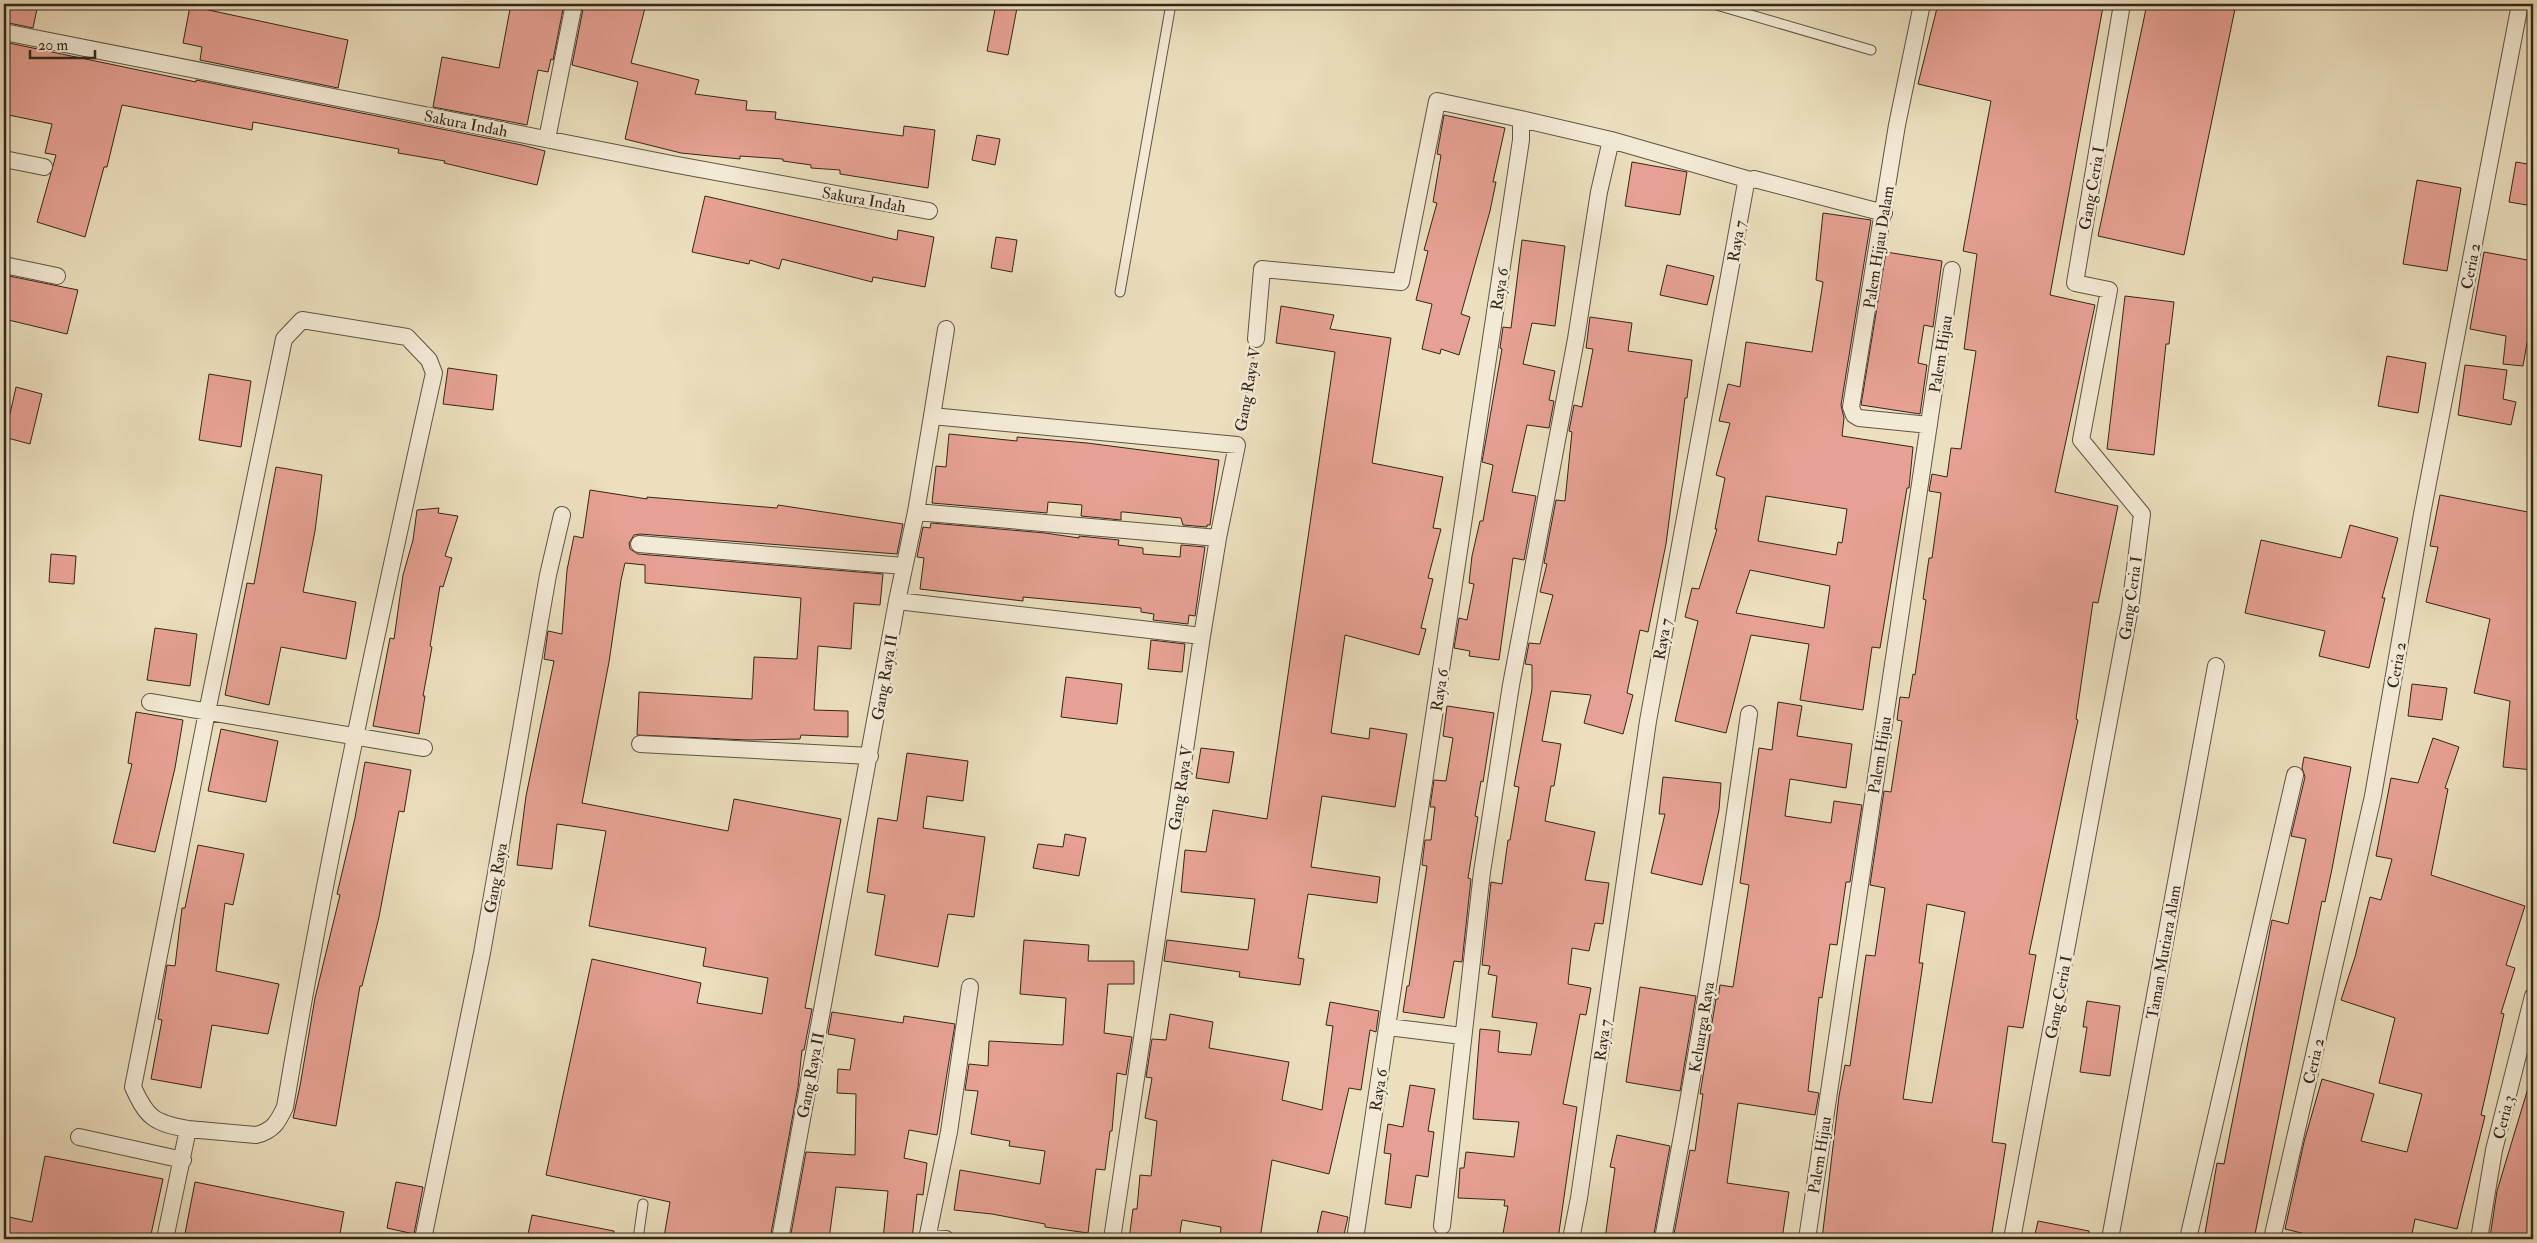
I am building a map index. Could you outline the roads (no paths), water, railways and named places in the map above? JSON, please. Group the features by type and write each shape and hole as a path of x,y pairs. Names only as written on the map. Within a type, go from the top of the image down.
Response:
{"street":[{"path":"547,139 574,4"},
{"name":"Palem Hijau Dalam","path":"1922,4 1898,125 1851,408 1854,415 1859,418 1929,426"},
{"name":"Gang Ceria I","path":"2012,1239 2130,608 2142,514 2081,440 2110,290 2075,283 2122,4"},
{"name":"Ceria 2","path":"2272,1239 2373,796 2422,514 2520,4"},
{"name":"Sakura Indah","path":"4,32 547,139 929,211"},
{"path":"1256,339 1262,269 1401,282 1437,101 1611,140 1750,180 1754,179 1884,213"},
{"name":"Raya 6","path":"1355,1239 1521,140 1521,119"},
{"path":"1442,1226 1482,872 1511,685 1576,339 1599,192 1611,140"},
{"path":"4,159 44,167"},
{"name":"Raya 7","path":"1571,1239 1581,1189 1648,721 1675,563 1746,183 1750,180"},
{"path":"4,265 57,276"},
{"name":"Palem Hijau","path":"1807,1239 1952,270"},
{"path":"302,320 407,337 429,360 434,373 354,735 306,979 284,1107 276,1124 266,1133 256,1135 165,1125 144,1111 133,1087 207,712 284,339 302,320"},
{"name":"Gang Raya II","path":"780,1239 897,601 916,512 946,329"},
{"name":"Gang Raya V","path":"932,416 1237,445 1218,538 1202,636 1112,1239"},
{"path":"916,512 1218,538"},
{"name":"Gang Raya","path":"423,1239 482,953 548,574 562,515"},
{"path":"639,544 904,566"},
{"path":"897,601 1202,636"},
{"name":"Taman Mutiara Alam","path":"2110,1239 2216,666"},
{"path":"150,702 424,748"},
{"name":"Keluarga Raya","path":"1663,1239 1683,1134 1735,814 1749,714"},
{"path":"640,744 870,756"},
{"path":"2188,1239 2294,775"},
{"path":"946,1239 927,1239 949,1132 970,987"},
{"name":"Ceria 3","path":"2479,1239 2494,1150 2533,996"},
{"path":"1388,1027 1462,1036"},
{"path":"166,1239 188,1128"},
{"path":"79,1138 183,1160"}],"lane":[{"path":"1120,292 1171,4"},
{"path":"1713,4 1871,50"},
{"path":"638,1239 643,1204"}]}
